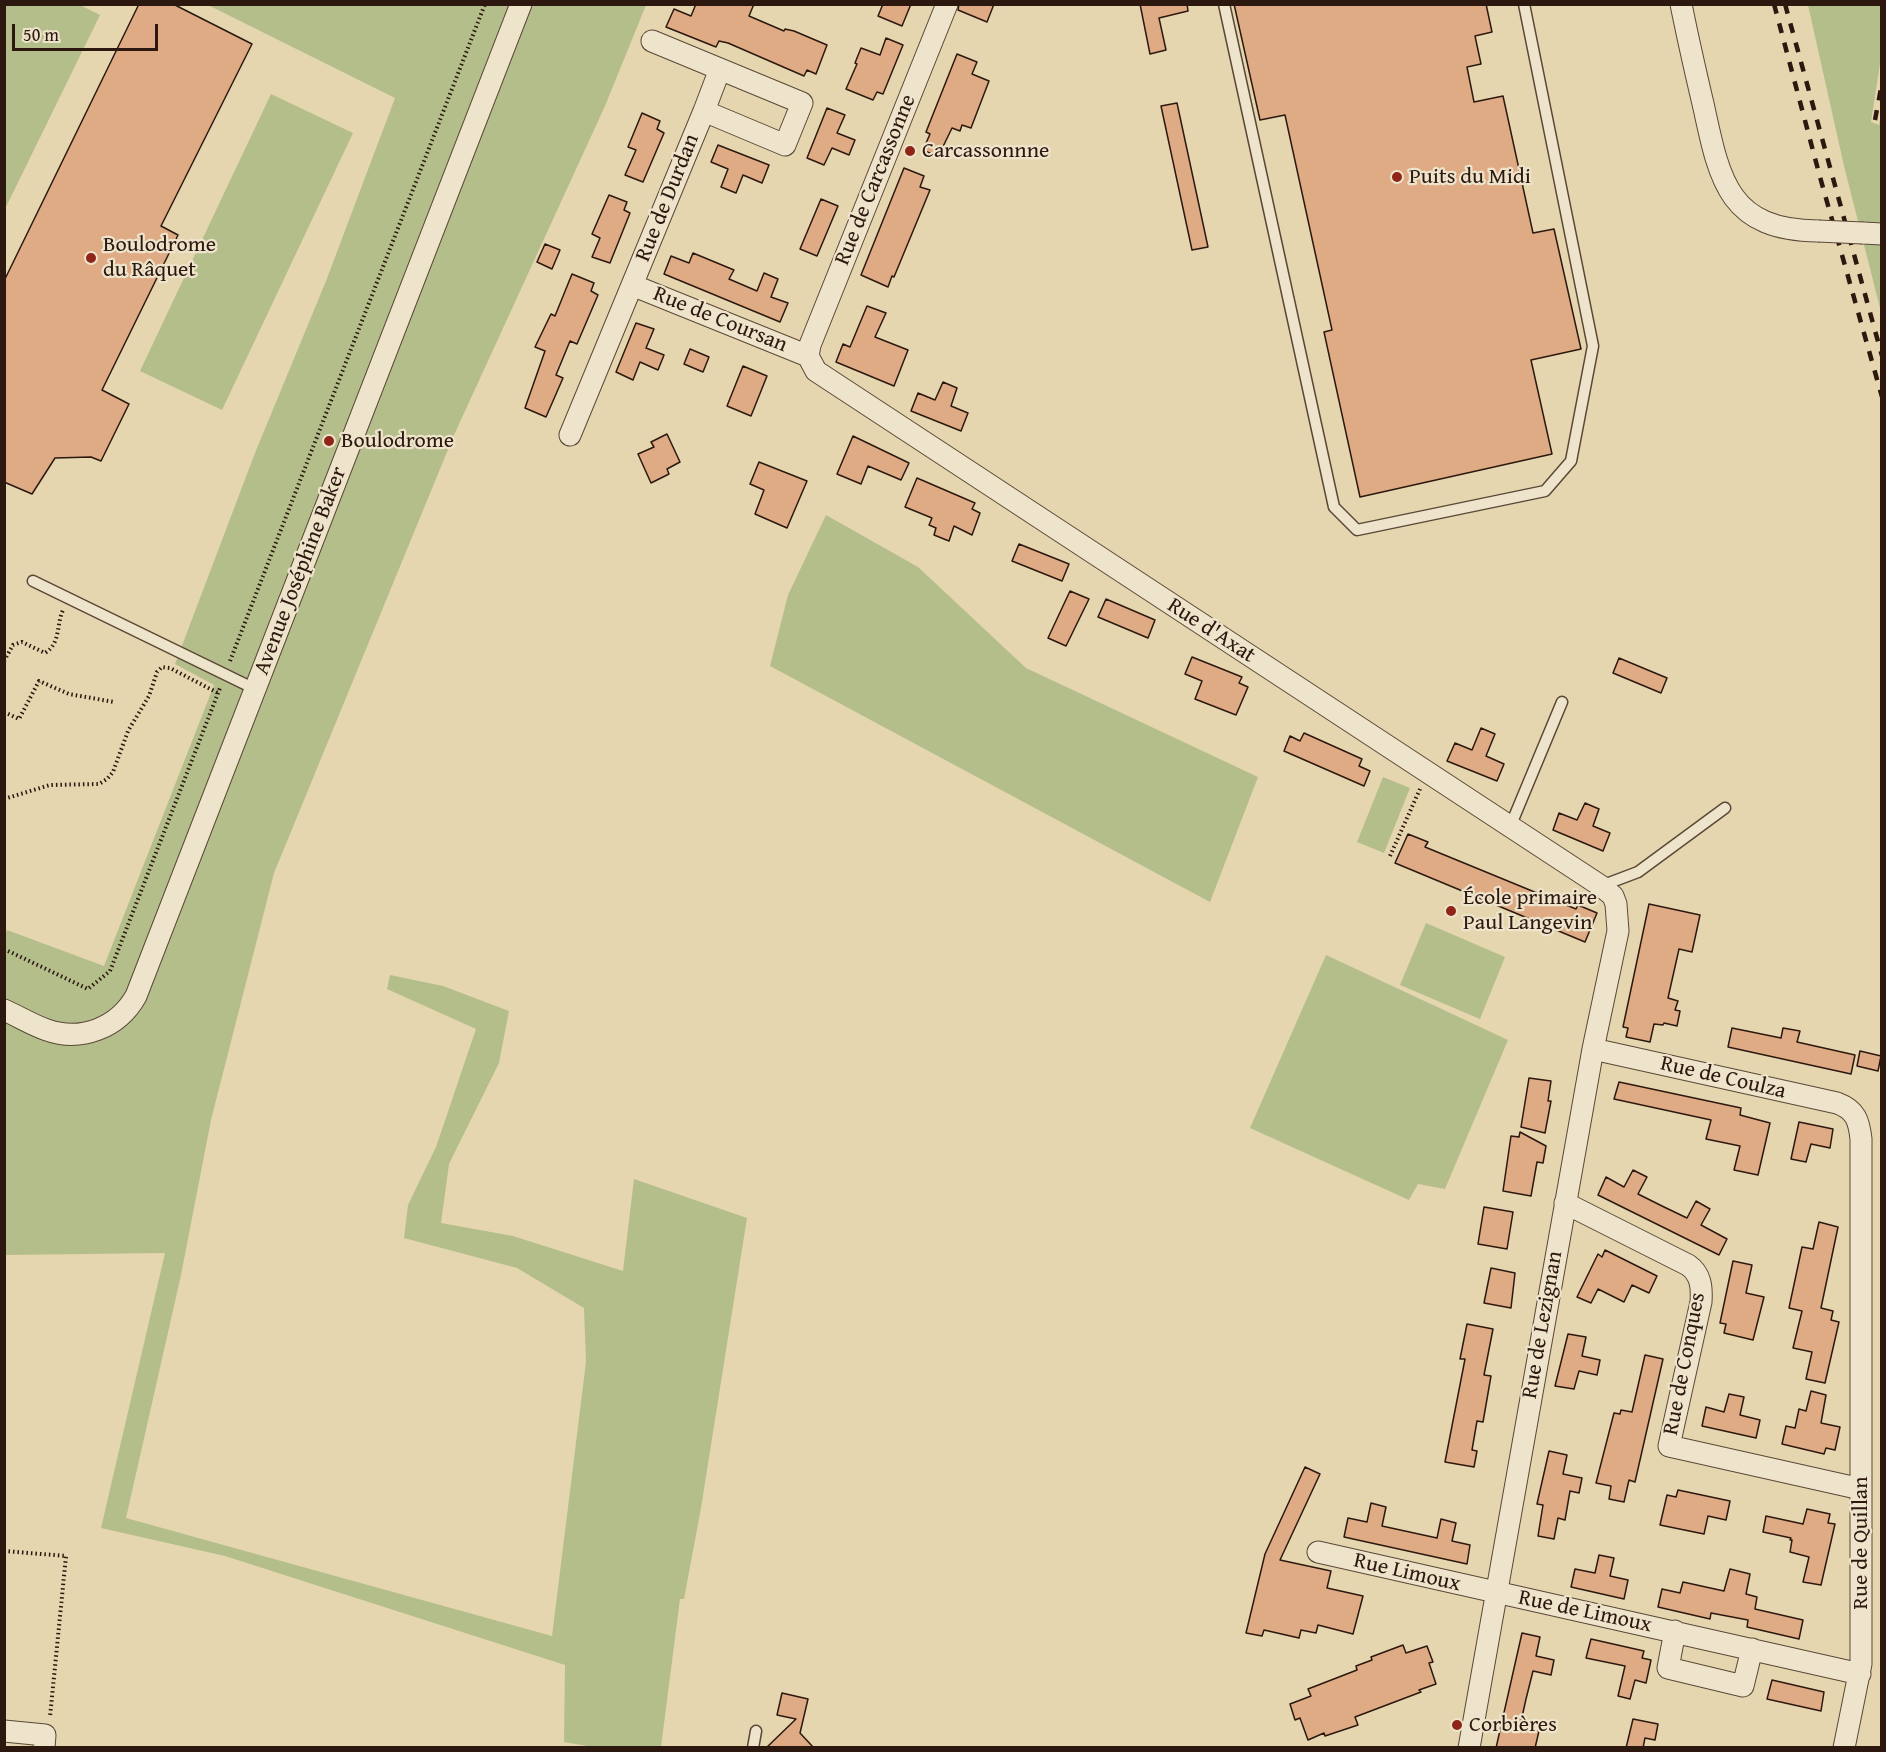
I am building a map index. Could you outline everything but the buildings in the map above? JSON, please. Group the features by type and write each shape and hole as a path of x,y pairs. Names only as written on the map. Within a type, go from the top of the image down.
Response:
{"street":[{"name":"Avenue Joséphine Baker","path":"4,1010 45,1029 73,1035 102,1028 126,1011 136,996 521,4"},
{"name":"Rue de Carcassonne","path":"808,356 813,335 947,4"},
{"path":"1681,4 1712,145 1725,185 1740,204 1768,224 1789,230 1872,234"},
{"name":"Rue de Durdan","path":"652,41 802,103 786,145 704,111"},
{"name":"Rue de Durdan","path":"570,435 720,69"},
{"name":"Rue de Coursan","path":"632,285 808,356"},
{"name":"Rue d'Axat","path":"808,356 816,372 822,377 1601,886 1613,896 1616,904"},
{"name":"Rue de Lezignan","path":"1469,1748 1565,1203 1617,931 1616,904"},
{"name":"Rue de Coulza","path":"1593,1049 1830,1102 1851,1110"},
{"name":"Rue de Quillan","path":"1844,1748 1860,1674 1861,1489 1871,1339 1861,1139 1859,1122 1851,1110"},
{"name":"Rue de Conques","path":"1565,1203 1688,1266 1698,1276 1701,1284 1701,1302 1669,1446 1861,1489"},
{"name":"Rue Limoux","path":"1318,1552 1495,1593"},
{"name":"Rue de Limoux","path":"1495,1593 1675,1631 1860,1674"},
{"name":"Rue de Limoux","path":"1675,1631 1668,1668 1743,1686 1752,1649"},
{"path":"4,1731 45,1741"}],"lane":[{"path":"1224,4 1334,507 1357,530 1545,492 1571,460 1593,346 1524,4"},
{"path":"33,581 255,689"},
{"path":"1510,827 1562,702"},
{"path":"1601,886 1638,872 1725,808"},
{"path":"753,1748 756,1731"}],"path":[{"path":"4,949 88,990 110,970 485,4"},
{"path":"4,661 13,645 22,642 45,653 49,650 56,640 60,628 60,617 68,598"},
{"path":"4,799 50,784 99,784 107,778 113,772 128,730 149,696 157,672 162,667 170,668 218,693"},
{"path":"4,712 18,719 39,681 69,694 114,702"},
{"path":"1390,856 1428,772"},
{"path":"4,1551 66,1556 50,1716 45,1741"}],"green space":[{"path":"4,5 80,5 100,15 5,209"},
{"path":"208,5 646,5 605,106 454,435 274,873 211,1120 181,1275 126,1518 552,1636 586,1362 584,1308 517,1268 404,1238 408,1205 436,1147 476,1029 387,989 390,975 443,986 509,1011 499,1063 449,1164 441,1223 513,1236 623,1271 634,1179 747,1218 701,1508 684,1599 680,1599 661,1747 593,1747 564,1742 565,1665 225,1556 101,1528 165,1253 5,1255 4,936 7,930 104,966 214,685 175,664 255,453 326,281 395,98"},
{"path":"1808,5 1881,5 1881,57 1871,122 1879,125 1881,113 1881,312 1844,166"},
{"path":"271,94 353,133 222,410 140,371"},
{"path":"826,515 918,567 1026,668 1258,777 1210,902 770,666 788,595"},
{"path":"1383,777 1410,788 1384,853 1357,842"},
{"path":"1426,923 1505,957 1480,1019 1400,985"},
{"path":"1326,955 1508,1040 1445,1189 1418,1184 1409,1200 1250,1128"}],"railway":[{"path":"1774,4 1882,397"},
{"path":"1785,4 1882,356"},
{"path":"1875,120 1882,83"}],"place":[{"name":"Carcassonnne","path":"910,151"},
{"name":"Puits du Midi","path":"1397,177"},
{"name":"Boulodrome du Râquet","path":"91,258"},
{"name":"Boulodrome","path":"329,441"},
{"name":"École primaire Paul Langevin","path":"1451,911"},
{"name":"Corbières","path":"1457,1725"}]}
